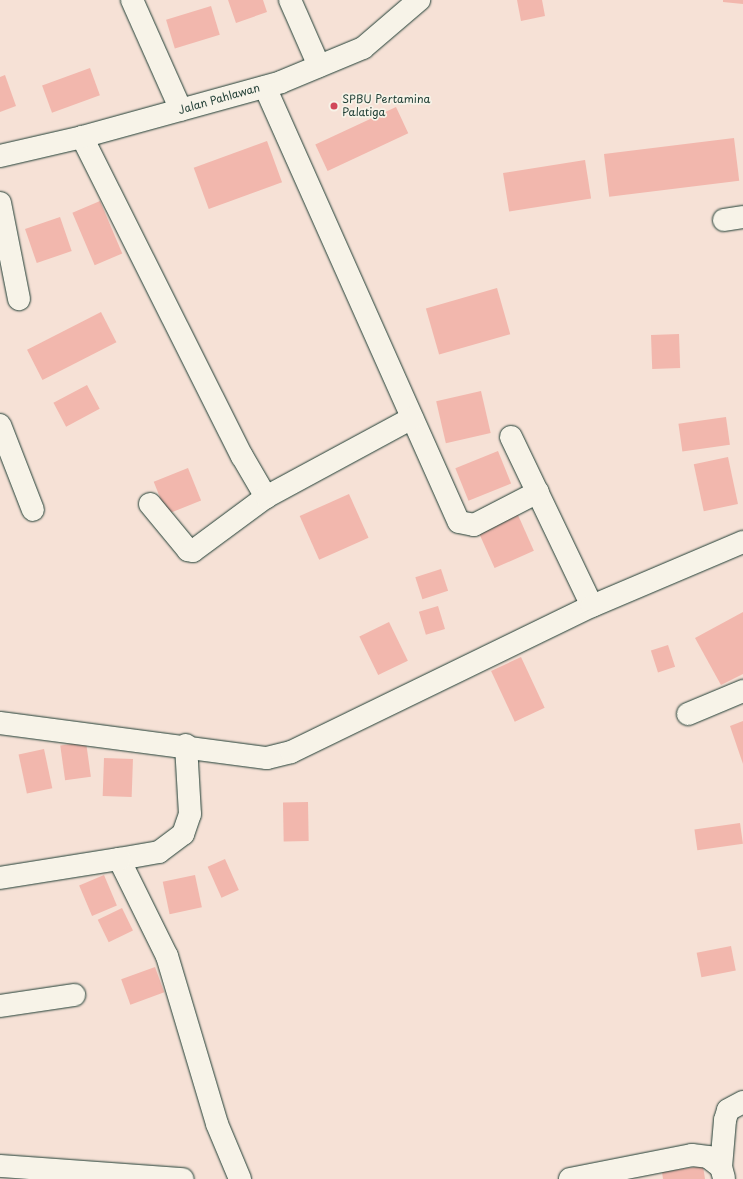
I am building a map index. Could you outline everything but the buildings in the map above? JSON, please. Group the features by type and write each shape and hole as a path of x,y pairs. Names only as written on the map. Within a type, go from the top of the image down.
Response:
{"main road":[{"path":"132,0 181,110"},
{"path":"290,0 319,66"},
{"name":"Jalan Pahlawan","path":"0,156 82,138 265,86 319,66 363,48 419,0"},
{"path":"265,86 412,418 463,525 474,525 538,492"},
{"path":"82,138 242,456 266,496"},
{"path":"0,203 19,299"},
{"path":"150,504 190,551 266,496 412,418"},
{"path":"0,425 33,510"},
{"path":"511,437 592,606"},
{"path":"0,722 186,745 267,758 291,752 592,606 743,542"},
{"path":"688,714 743,690"},
{"path":"0,878 158,852 184,834 190,814 186,745"},
{"path":"119,858 167,956 218,1124 240,1179"},
{"path":"0,1006 74,995"},
{"path":"722,1173 725,1120 728,1110 743,1102"},
{"path":"570,1179 692,1155 708,1157 722,1173"},
{"path":"0,1166 183,1179"}],"place":[{"name":"SPBU Pertamina Palatiga","path":"334,106"}]}
